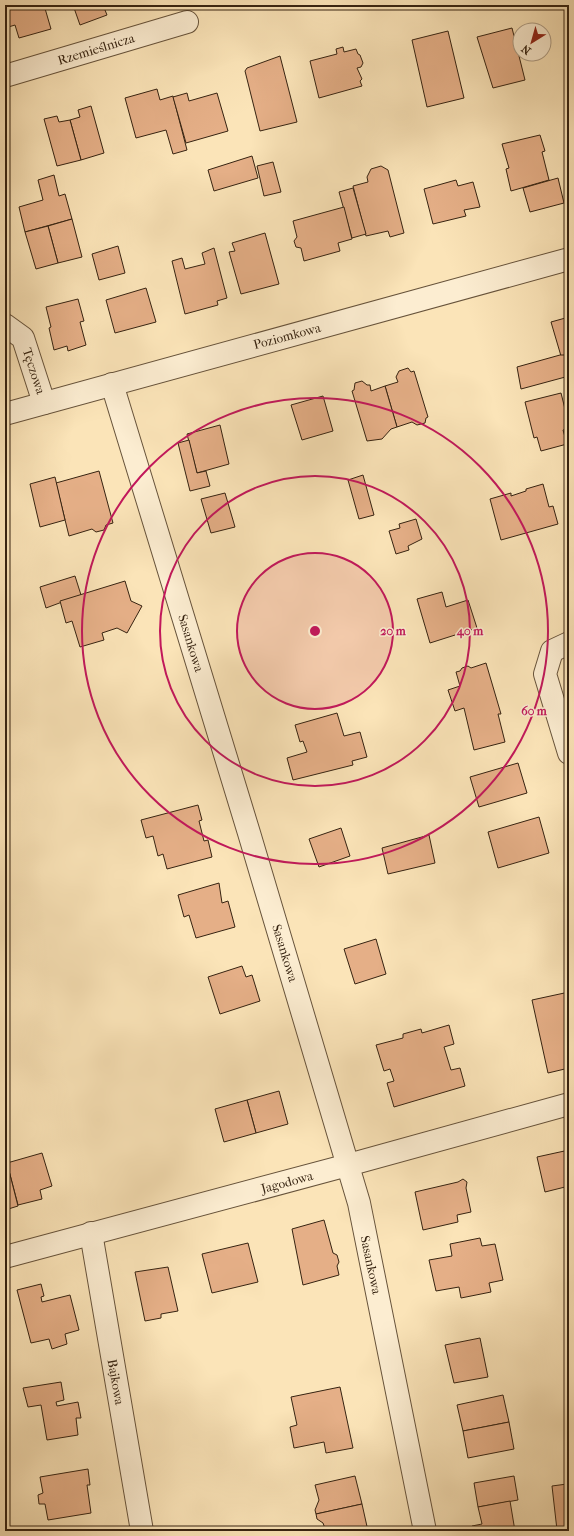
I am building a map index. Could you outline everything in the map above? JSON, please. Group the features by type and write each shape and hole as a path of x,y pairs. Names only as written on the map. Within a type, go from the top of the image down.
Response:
{"street":[{"name":"Rzemieślnicza","path":"5,76 187,22"},
{"name":"Poziomkowa","path":"5,414 569,259"},
{"name":"Tęczowa","path":"5,325 23,338 44,403"},
{"name":"Sasankowa","path":"112,384 359,1203 425,1531"},
{"path":"569,643 552,652 545,674 569,753"},
{"name":"Jagodowa","path":"5,1257 348,1166 569,1104"},
{"name":"Bajkowa","path":"91,1233 142,1531"}],"building":[{"path":"5,5 44,5 51,29 19,38 15,25 5,28"},
{"path":"73,5 103,5 107,15 80,25"},
{"path":"512,28 512,62 520,62 525,80 493,88 477,37"},
{"path":"448,31 464,98 427,107 412,40"},
{"path":"343,47 344,52 356,49 360,55 363,63 361,67 357,68 362,79 360,81 362,86 319,98 310,61 337,54 336,49"},
{"path":"280,56 297,122 260,131 245,71 247,68"},
{"path":"157,89 160,100 173,96 187,150 173,154 166,130 136,138 125,98"},
{"path":"187,93 189,101 217,93 228,131 186,143 173,97"},
{"path":"91,106 104,153 81,160 70,120 80,117 78,110"},
{"path":"57,116 59,122 70,120 81,160 57,166 44,119"},
{"path":"540,135 545,151 542,152 549,180 511,191 506,169 509,168 502,144"},
{"path":"252,156 258,178 214,191 208,170"},
{"path":"273,162 281,192 264,196 257,166"},
{"path":"381,166 388,170 404,233 390,237 388,231 366,236 353,186 368,182 367,177 371,169"},
{"path":"54,175 59,196 65,194 72,219 25,232 19,207 43,200 38,180"},
{"path":"558,178 564,203 530,212 523,188"},
{"path":"456,180 458,186 473,182 480,207 464,210 466,216 433,224 424,189"},
{"path":"353,188 366,234 352,238 339,192"},
{"path":"344,207 352,239 338,243 340,251 304,261 301,248 296,247 294,241 297,237 293,221"},
{"path":"72,219 82,257 58,263 48,226"},
{"path":"48,226 58,263 36,269 25,232"},
{"path":"265,233 279,284 241,294 229,252 235,251 232,243"},
{"path":"118,246 125,273 99,280 92,254"},
{"path":"214,248 227,298 217,301 218,305 185,314 172,261 182,258 185,269 205,264 202,253"},
{"path":"146,288 156,322 115,333 106,300"},
{"path":"78,299 84,321 80,322 86,345 68,351 67,346 54,350 49,328 51,327 46,307"},
{"path":"569,317 569,354 561,356 551,322"},
{"path":"560,355 565,355 569,376 521,389 517,367"},
{"path":"408,368 411,372 414,371 428,417 426,418 425,423 417,425 412,422 397,427 385,386 398,382 396,377 399,371"},
{"path":"362,381 367,385 370,385 371,391 385,386 397,427 391,429 382,439 367,441 352,391 354,390 355,383"},
{"path":"561,393 569,425 569,428 563,430 567,444 541,451 537,437 534,438 525,402"},
{"path":"323,396 333,431 302,440 291,405"},
{"path":"220,425 229,464 197,473 187,434"},
{"path":"189,440 197,473 206,471 210,486 190,491 178,443"},
{"path":"99,471 113,523 106,525 104,530 96,532 92,529 69,536 56,483"},
{"path":"363,475 374,515 359,519 348,480"},
{"path":"55,477 65,520 40,527 30,484"},
{"path":"543,484 549,507 553,506 558,524 501,540 490,499 511,493 511,496 526,491 526,489"},
{"path":"225,493 235,527 211,533 201,499"},
{"path":"416,519 422,539 408,546 409,550 396,554 389,531 400,528 399,524"},
{"path":"75,576 81,595 46,608 40,587"},
{"path":"125,581 131,601 142,606 127,633 117,628 102,633 104,640 80,647 72,621 66,623 60,601"},
{"path":"442,592 446,607 468,600 477,628 430,643 417,599"},
{"path":"486,663 501,714 498,714 505,742 474,750 464,708 455,711 448,690 460,686 456,672 468,666 471,668"},
{"path":"337,713 344,736 360,732 367,757 352,761 353,765 293,780 287,758 307,752 303,741 300,742 295,725"},
{"path":"518,763 527,793 479,807 470,777"},
{"path":"198,805 202,820 199,821 204,841 208,840 212,857 167,869 163,854 158,856 153,836 146,838 141,820"},
{"path":"539,817 549,853 498,868 488,832"},
{"path":"341,828 350,856 319,867 309,839"},
{"path":"429,835 435,863 388,874 382,848"},
{"path":"219,883 222,903 228,901 235,927 196,938 189,915 184,917 178,895"},
{"path":"376,939 386,974 355,984 344,949"},
{"path":"242,966 246,977 252,975 260,1001 220,1014 208,977"},
{"path":"569,992 569,1068 548,1073 532,1000"},
{"path":"449,1025 454,1044 444,1047 451,1070 460,1068 465,1086 394,1107 387,1083 394,1081 390,1069 384,1071 376,1045 403,1038 403,1034 421,1029 422,1033"},
{"path":"279,1091 288,1124 256,1133 247,1100"},
{"path":"247,1100 256,1133 224,1142 215,1109"},
{"path":"569,1150 569,1186 545,1192 537,1157"},
{"path":"42,1153 52,1186 40,1190 42,1199 18,1205 7,1163"},
{"path":"5,1163 7,1163 18,1206 5,1210"},
{"path":"463,1179 467,1182 466,1188 471,1212 457,1215 458,1222 423,1230 415,1192 458,1182"},
{"path":"324,1220 333,1253 337,1255 339,1262 337,1266 339,1275 303,1285 292,1229"},
{"path":"480,1238 482,1246 495,1244 503,1280 489,1283 491,1292 461,1298 459,1287 436,1291 429,1260 452,1256 450,1244"},
{"path":"248,1243 258,1282 212,1293 202,1254"},
{"path":"168,1267 178,1311 161,1314 161,1318 145,1321 135,1272"},
{"path":"41,1284 44,1296 41,1297 42,1302 70,1295 79,1330 65,1334 67,1344 52,1349 49,1339 31,1343 17,1290"},
{"path":"480,1338 488,1377 454,1383 445,1345"},
{"path":"61,1382 64,1400 56,1402 57,1406 78,1402 81,1418 76,1418 78,1435 47,1440 41,1405 28,1407 23,1388"},
{"path":"340,1387 353,1448 326,1453 324,1442 294,1448 290,1427 297,1425 291,1397"},
{"path":"503,1395 509,1422 463,1431 457,1405"},
{"path":"509,1422 514,1449 468,1458 463,1431"},
{"path":"88,1469 90,1485 87,1485 91,1513 48,1520 45,1504 39,1504 38,1495 43,1493 40,1477"},
{"path":"355,1476 362,1504 316,1514 315,1510 319,1500 315,1485"},
{"path":"514,1476 518,1500 478,1507 474,1483"},
{"path":"567,1484 569,1528 557,1530 552,1486"},
{"path":"510,1501 515,1531 473,1531 472,1526 482,1524 478,1507"},
{"path":"362,1504 368,1531 326,1531 323,1523 317,1519 316,1514"}]}
